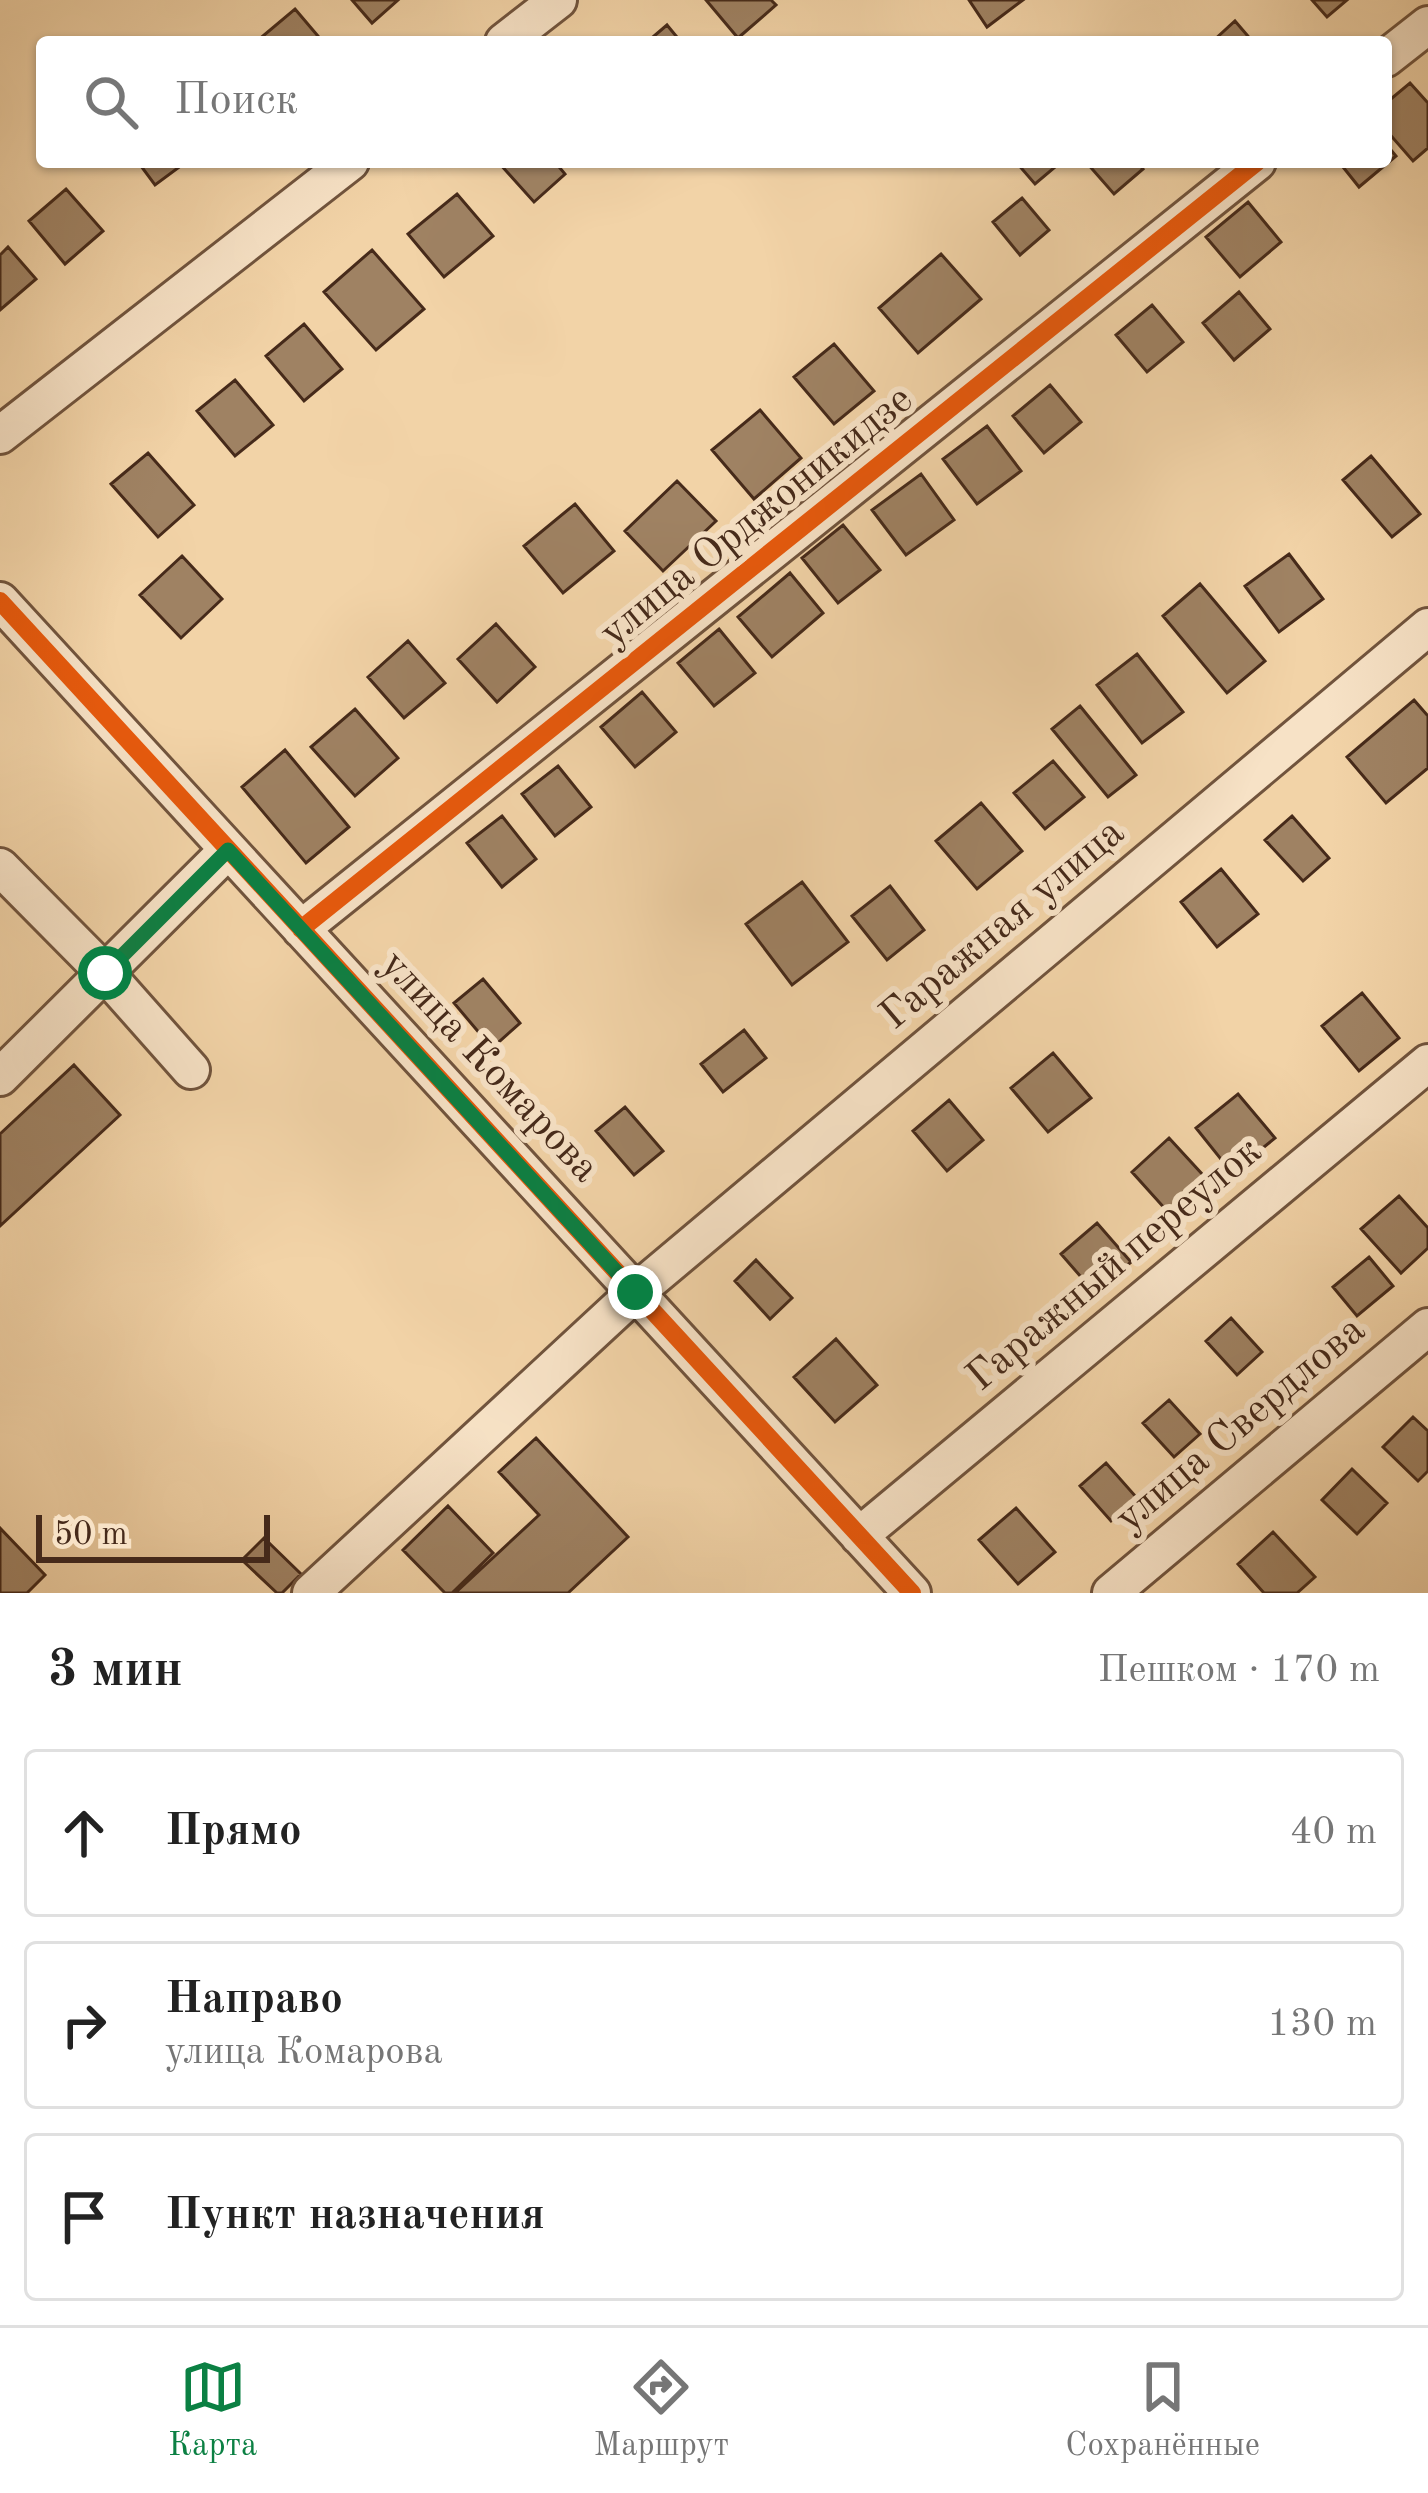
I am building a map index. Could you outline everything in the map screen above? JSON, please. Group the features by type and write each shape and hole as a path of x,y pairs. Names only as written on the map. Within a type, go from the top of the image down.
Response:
{"street":[{"path":"512,36 558,0"},
{"path":"1392,53 1428,25"},
{"path":"0,435 342,168"},
{"name":"улица Орджоникидзе","path":"302,929 1250,168"},
{"name":"улица Комарова","path":"0,601 912,1593"},
{"name":"Гаражная улица","path":"311,1593 635,1292 1428,627"},
{"path":"0,1077 228,850"},
{"path":"0,867 105,973 191,1070"},
{"name":"Гаражный переулок","path":"860,1536 1428,1063"},
{"name":"улица Свердлова","path":"1112,1593 1428,1327"}],"building":[{"path":"352,0 398,0 372,23"},
{"path":"706,0 771,0 776,5 740,36"},
{"path":"969,0 1023,0 987,27"},
{"path":"1312,0 1347,0 1327,17"},
{"path":"295,9 318,36 263,36"},
{"path":"1235,21 1248,36 1219,36"},
{"path":"667,25 676,36 654,36"},
{"path":"1410,83 1428,103 1428,148 1413,161 1392,137 1392,98"},
{"path":"142,168 178,168 155,185"},
{"path":"503,168 560,168 565,174 534,202"},
{"path":"1021,168 1054,168 1035,184"},
{"path":"1091,168 1142,168 1143,169 1114,194"},
{"path":"1344,168 1382,168 1359,187"},
{"path":"66,189 103,231 65,264 29,221"},
{"path":"457,194 493,236 444,277 408,234"},
{"path":"1022,198 1049,230 1020,255 993,222"},
{"path":"1248,202 1281,242 1240,277 1206,237"},
{"path":"8,247 36,279 0,310 0,255"},
{"path":"372,250 424,309 376,350 324,292"},
{"path":"941,254 981,299 918,353 879,308"},
{"path":"1239,292 1270,329 1234,360 1203,323"},
{"path":"1152,305 1183,342 1147,372 1116,335"},
{"path":"304,324 342,369 304,401 266,356"},
{"path":"834,344 874,391 834,424 794,377"},
{"path":"235,380 273,425 235,456 197,411"},
{"path":"1050,385 1081,422 1044,453 1013,416"},
{"path":"760,410 801,458 754,499 712,450"},
{"path":"987,426 1021,471 977,504 943,459"},
{"path":"148,453 194,505 158,537 111,484"},
{"path":"1371,456 1420,514 1392,537 1343,480"},
{"path":"921,474 954,520 906,555 872,510"},
{"path":"677,481 716,521 663,571 625,531"},
{"path":"575,504 614,551 563,593 524,546"},
{"path":"843,525 880,570 838,603 802,558"},
{"path":"1289,554 1323,599 1279,632 1245,586"},
{"path":"182,556 222,599 181,638 140,595"},
{"path":"790,573 823,613 772,657 738,617"},
{"path":"1200,584 1265,661 1227,693 1163,616"},
{"path":"496,624 535,667 497,702 458,659"},
{"path":"719,629 755,673 714,706 678,663"},
{"path":"408,641 445,683 404,718 368,677"},
{"path":"1137,654 1183,712 1142,743 1097,685"},
{"path":"642,692 676,732 635,767 601,727"},
{"path":"1414,700 1428,716 1428,768 1386,803 1347,757"},
{"path":"1080,706 1136,775 1108,797 1052,729"},
{"path":"355,709 398,758 355,796 311,747"},
{"path":"285,750 349,827 306,863 242,787"},
{"path":"1053,761 1084,797 1045,829 1014,793"},
{"path":"558,766 591,807 555,836 522,794"},
{"path":"981,803 1022,851 977,889 936,841"},
{"path":"502,816 536,859 502,887 467,843"},
{"path":"1292,816 1329,858 1303,881 1265,840"},
{"path":"1221,869 1258,914 1217,947 1181,902"},
{"path":"802,882 848,942 792,985 746,924"},
{"path":"890,886 924,930 887,960 852,916"},
{"path":"483,979 520,1023 492,1048 454,1003"},
{"path":"1362,993 1399,1038 1359,1071 1322,1026"},
{"path":"744,1030 766,1058 723,1092 701,1064"},
{"path":"1053,1053 1091,1098 1048,1132 1011,1088"},
{"path":"74,1065 120,1115 0,1226 0,1134"},
{"path":"1238,1094 1275,1138 1232,1173 1196,1128"},
{"path":"949,1100 983,1140 947,1171 913,1131"},
{"path":"625,1107 663,1151 634,1175 596,1131"},
{"path":"1169,1138 1214,1187 1176,1221 1132,1172"},
{"path":"1399,1196 1428,1228 1428,1248 1401,1273 1361,1229"},
{"path":"1097,1223 1131,1262 1095,1293 1061,1254"},
{"path":"1369,1257 1393,1286 1357,1316 1333,1287"},
{"path":"756,1260 792,1298 770,1319 735,1281"},
{"path":"1231,1318 1262,1352 1237,1375 1206,1341"},
{"path":"836,1339 877,1385 835,1422 794,1377"},
{"path":"1169,1400 1200,1434 1174,1457 1143,1423"},
{"path":"1413,1417 1428,1431 1428,1471 1418,1481 1383,1447"},
{"path":"536,1438 628,1537 568,1593 455,1593 539,1515 499,1472"},
{"path":"1106,1463 1137,1498 1111,1521 1080,1486"},
{"path":"1352,1469 1387,1503 1357,1534 1322,1500"},
{"path":"448,1506 493,1553 452,1593 445,1593 403,1550"},
{"path":"1016,1508 1055,1552 1018,1584 979,1540"},
{"path":"0,1528 45,1575 27,1593 0,1593"},
{"path":"1273,1532 1315,1577 1297,1593 1264,1593 1238,1564"},
{"path":"264,1538 301,1574 282,1593 242,1560"}],"cycle path":[{"path":"301,929 1250,168"},
{"path":"0,601 912,1593"}],"route":[{"path":"105,973 228,850 635,1292"}]}
